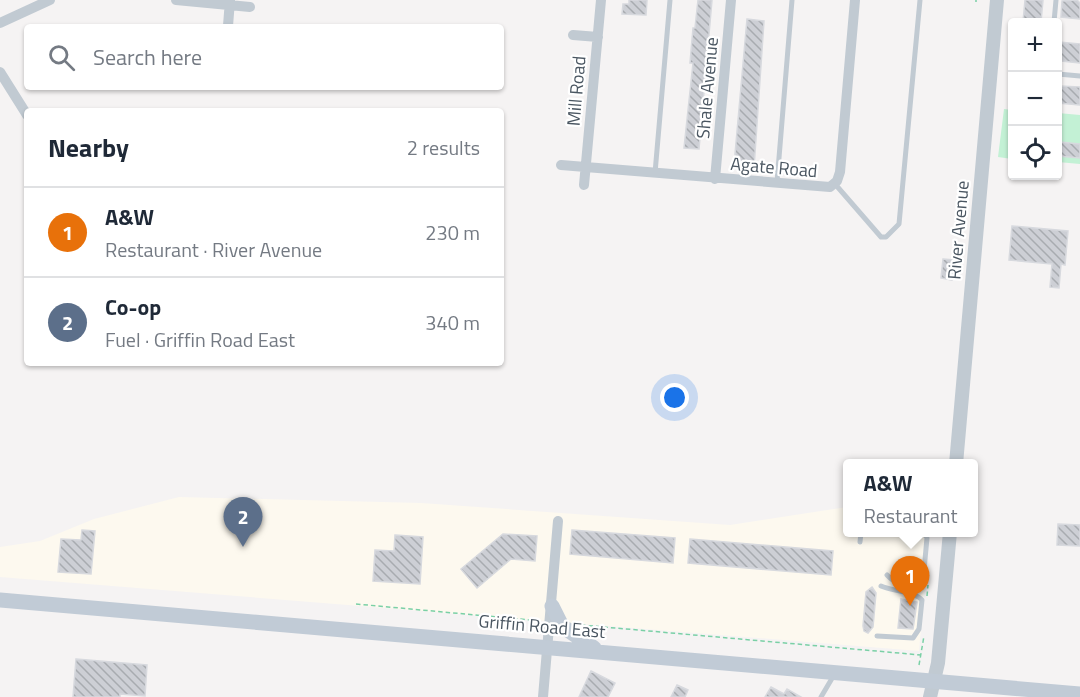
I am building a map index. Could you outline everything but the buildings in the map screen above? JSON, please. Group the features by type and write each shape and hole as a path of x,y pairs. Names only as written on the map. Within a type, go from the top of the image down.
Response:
{"main road":[{"name":"Griffin Road East","path":"0,600 1080,694"},
{"path":"552,606 556,616 569,632 600,651"}],"street":[{"path":"0,23 50,0"},
{"path":"176,0 230,2 250,7"},
{"name":"Mill Road","path":"584,185 601,0"},
{"name":"Shale Avenue","path":"715,178 731,0"},
{"name":"Agate Road","path":"561,165 819,187 835,184 840,172 855,0"},
{"name":"River Avenue","path":"956,459 997,0"},
{"path":"228,24 230,2"},
{"path":"573,35 598,37"},
{"path":"0,72 24,109"},
{"path":"543,697 558,521"},
{"path":"930,697 935,680 949,537"}],"lane":[{"path":"655,173 670,0"},
{"path":"777,184 792,0"},
{"path":"835,184 881,237 886,237 899,224 920,0"},
{"path":"1054,18 1056,0"},
{"path":"1062,74 1080,76"},
{"path":"860,537 860,542"},
{"path":"887,575 902,585 916,586 923,581 926,537"},
{"path":"877,636 913,638 919,629 922,600 920,596 895,592 881,586"},
{"path":"821,697 836,671"}],"path":[{"path":"356,604 542,621"},
{"path":"582,625 921,655"}],"shaded area":[{"path":"179,497 421,503 730,525 843,508 843,537 929,537 919,651 0,577 0,547 40,541 94,519"}],"green space":[{"path":"1004,109 1008,110 1008,158 998,157"},
{"path":"1062,113 1080,115 1080,164 1062,162"}],"place":[{"name":"Co-op","path":"243,547"},
{"name":"A&W","path":"910,606"}]}
